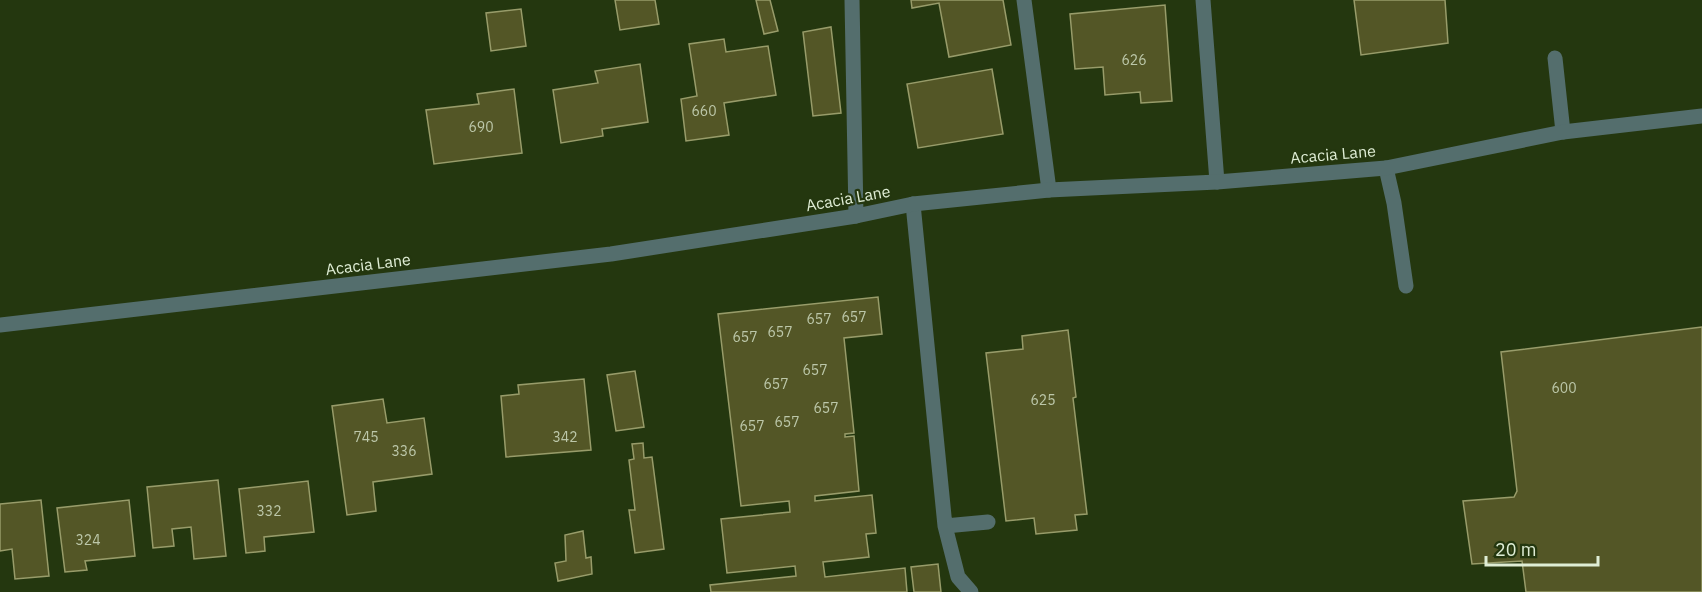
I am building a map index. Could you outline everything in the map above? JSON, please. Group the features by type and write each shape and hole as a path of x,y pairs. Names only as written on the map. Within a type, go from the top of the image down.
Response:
{"street":[{"path":"852,0 856,216"},
{"path":"1024,0 1049,190"},
{"path":"1203,0 1217,182"},
{"path":"1555,58 1563,132"},
{"name":"Acacia Lane","path":"0,325 611,254 856,216 913,204 1049,190 1217,182 1386,168 1563,132 1702,116"},
{"path":"1386,168 1394,203 1406,286"},
{"path":"913,204 945,526 958,577 971,592"},
{"path":"945,526 988,522"}],"building":[{"path":"615,0 655,0 659,24 620,30"},
{"path":"756,0 770,0 778,31 764,34"},
{"path":"911,0 1003,0 1011,45 949,57 939,3 912,8"},
{"path":"1354,0 1445,0 1448,43 1361,55"},
{"path":"1165,5 1172,101 1141,103 1140,92 1105,95 1103,67 1075,69 1070,14"},
{"path":"521,9 526,46 491,51 486,13"},
{"path":"831,27 841,113 813,116 803,32"},
{"path":"724,39 726,52 768,46 776,95 724,103 729,135 686,141 681,99 697,96 689,44"},
{"path":"640,64 648,122 602,129 603,136 561,143 553,90 598,83 595,71"},
{"path":"992,69 1003,134 918,148 907,84"},
{"path":"514,89 522,153 434,164 426,110 479,104 477,94"},
{"path":"878,297 882,334 844,338 854,433 845,434 845,437 854,436 859,491 815,496 815,501 872,495 876,533 866,534 869,557 823,562 825,577 905,568 907,592 711,592 710,585 796,576 795,566 727,573 721,519 790,512 789,501 741,506 718,314"},
{"path":"1702,327 1702,592 1526,592 1522,561 1472,564 1463,501 1514,497 1517,491 1501,352"},
{"path":"1068,330 1076,397 1073,398 1087,514 1075,515 1077,530 1036,534 1034,518 1006,521 986,353 1023,349 1022,336"},
{"path":"635,371 644,427 616,431 607,375"},
{"path":"584,379 591,450 506,457 501,396 519,394 518,385"},
{"path":"383,399 387,423 424,418 432,474 373,482 376,511 347,515 332,406"},
{"path":"643,443 644,458 652,457 664,549 635,553 629,510 635,510 629,460 634,459 632,444"},
{"path":"218,480 226,556 194,559 191,527 172,529 174,546 153,548 147,487"},
{"path":"308,481 314,532 264,537 265,551 246,553 239,489"},
{"path":"41,500 49,576 15,579 12,549 0,551 0,504"},
{"path":"129,500 135,556 85,561 87,570 65,572 57,508"},
{"path":"583,531 586,558 591,557 592,574 558,581 555,563 566,561 565,535"},
{"path":"938,564 941,592 914,592 911,567"}]}
